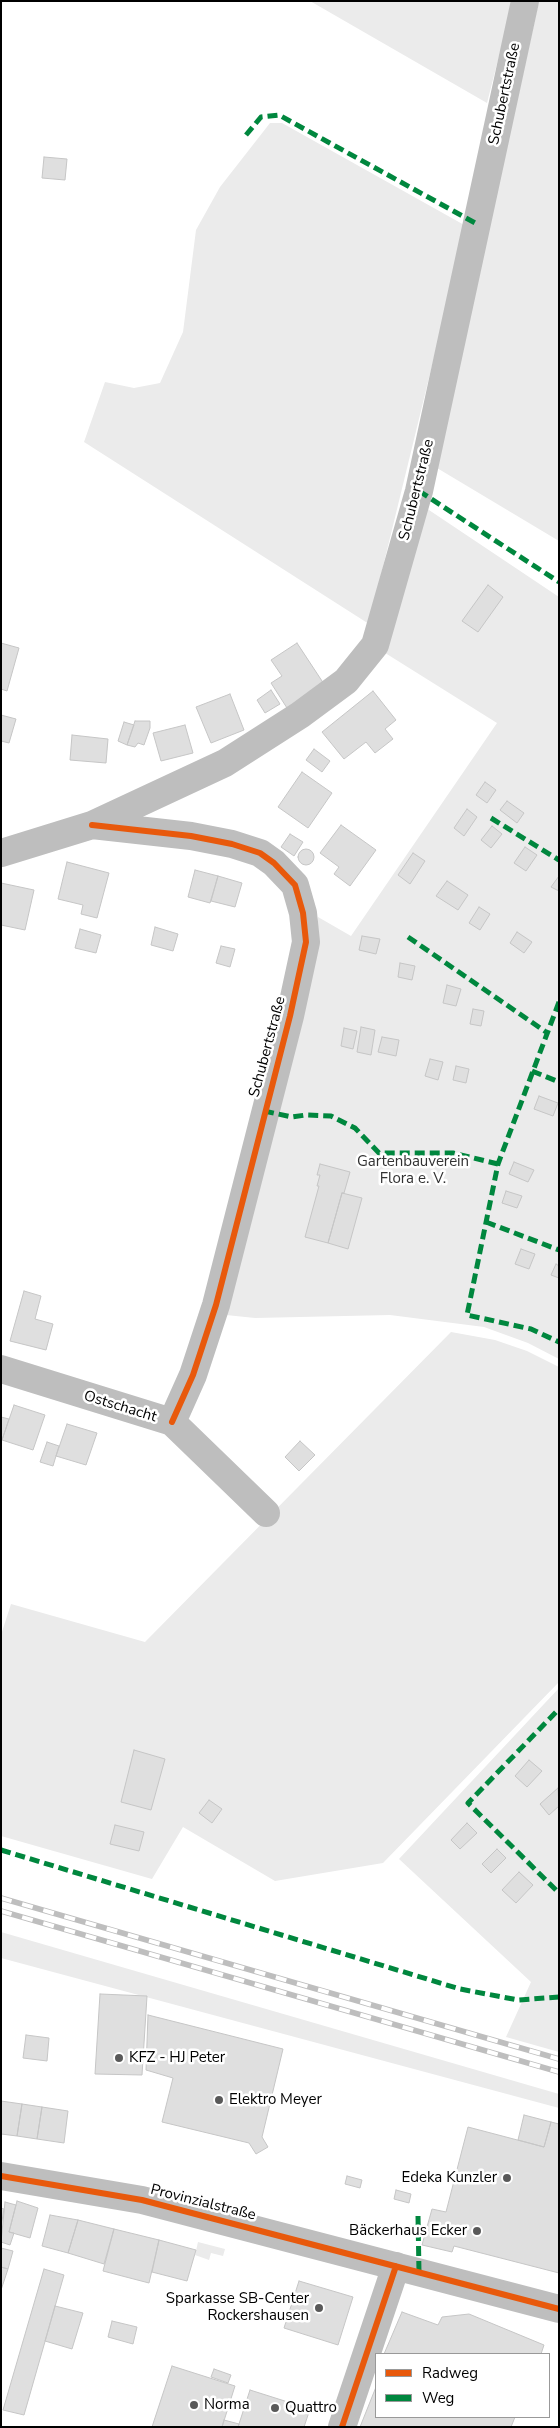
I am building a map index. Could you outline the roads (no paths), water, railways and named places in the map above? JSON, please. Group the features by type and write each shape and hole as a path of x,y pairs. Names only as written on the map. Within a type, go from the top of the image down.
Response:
{"street":[{"name":"Schubertstraße","path":"1,853 92,825 225,763 300,715 346,681 375,645 419,491 525,1"},
{"name":"Schubertstraße","path":"92,825 191,836 232,844 260,853 274,863 295,885 303,913 306,942 290,1016 216,1305 193,1375 172,1422"},
{"name":"Ostschacht","path":"1,1369 172,1422 266,1513"},
{"name":"Provinzialstraße","path":"1,2176 142,2200 559,2309"},
{"path":"342,2427 396,2266"}],"railway":[{"path":"1,1898 559,2059"},
{"path":"1,1911 559,2072"}],"place":[{"name":"KFZ - HJ Peter","path":"119,2058"},
{"name":"Elektro Meyer","path":"219,2100"},
{"name":"Edeka Kunzler","path":"507,2178"},
{"name":"Bäckerhaus Ecker","path":"477,2231"},
{"name":"Sparkasse SB-Center Rockershausen","path":"319,2308"},
{"name":"Norma","path":"194,2405"},
{"name":"Quattro","path":"275,2408"}],"park label":[{"name":"Gartenbauverein Flora e. V.","path":"413,1170"}]}
